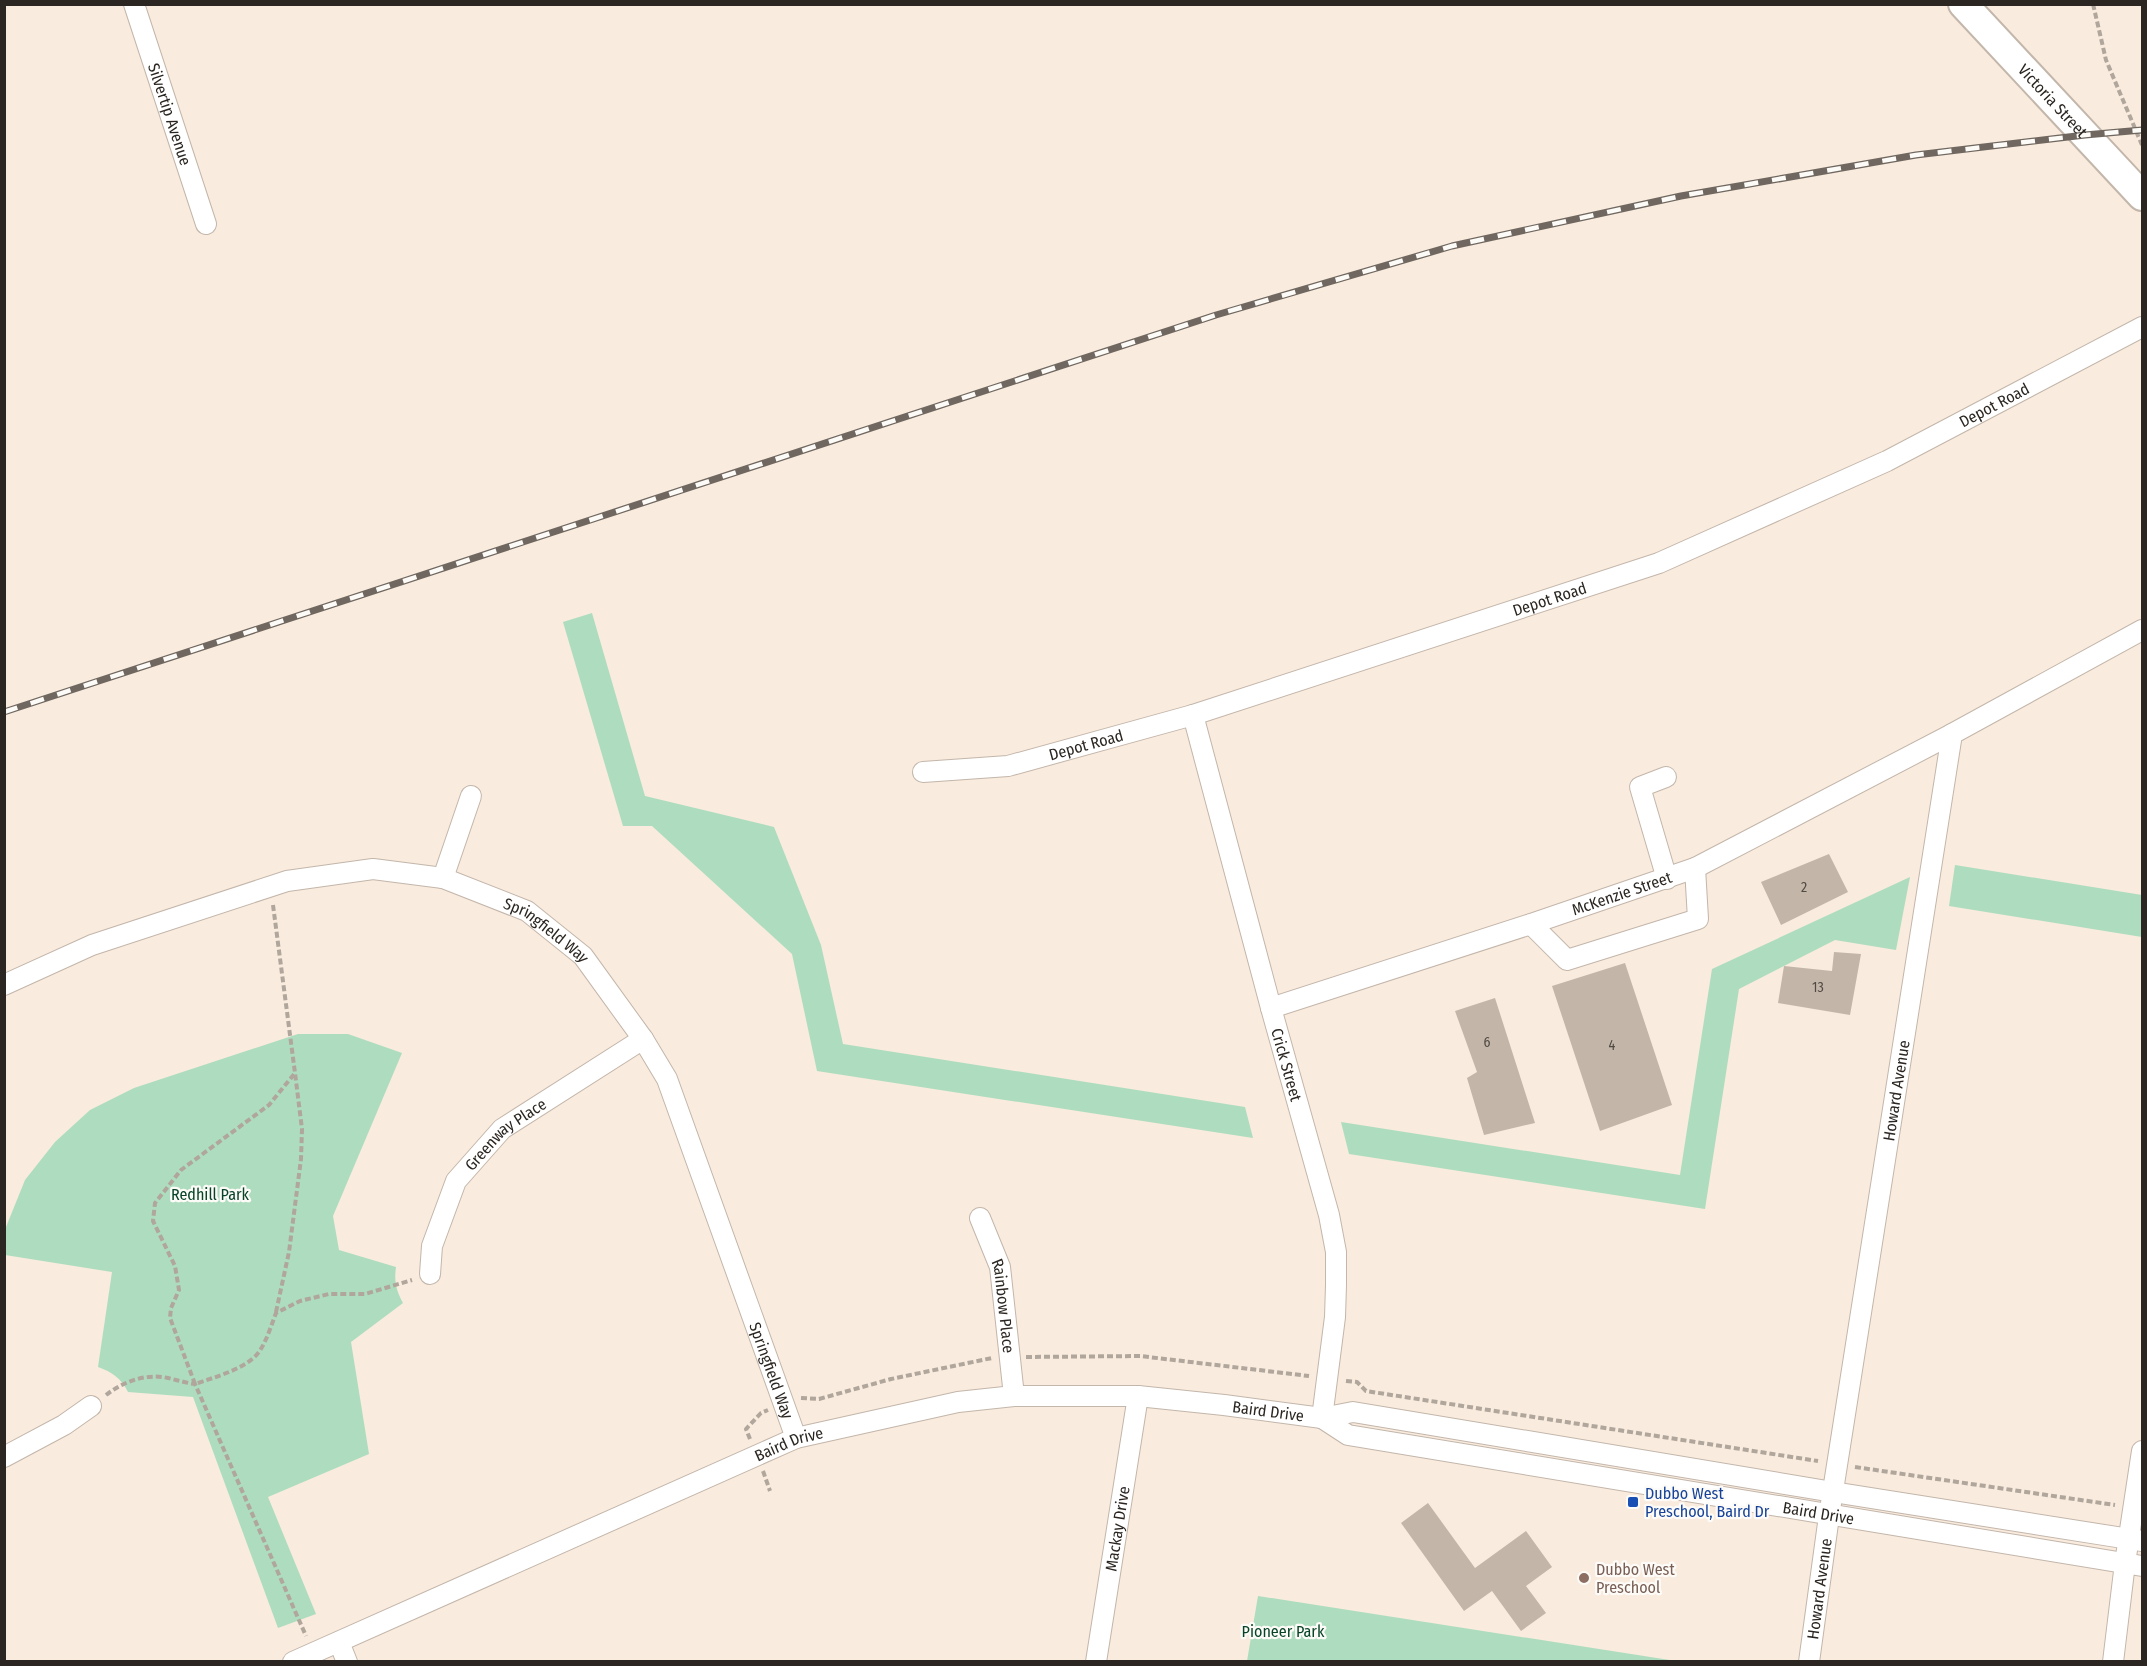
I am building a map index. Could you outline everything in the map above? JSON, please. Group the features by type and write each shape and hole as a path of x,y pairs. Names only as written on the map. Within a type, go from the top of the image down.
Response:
{"highway":[{"name":"Victoria Street","path":"1963,4 2142,196"}],"street":[{"name":"Silvertip Avenue","path":"134,4 206,224"},
{"name":"Depot Road","path":"923,771 1008,766 1193,715 1659,563 1887,461 2142,327"},
{"path":"1952,734 2142,630"},
{"name":"Crick Street","path":"1193,715 1329,1215 1336,1252 1335,1317 1322,1418"},
{"name":"McKenzie Street","path":"1271,1008 1695,868 1952,734"},
{"name":"Howard Avenue","path":"1809,1662 1829,1516 1952,734"},
{"path":"1666,777 1640,787 1667,879"},
{"path":"443,878 471,796"},
{"path":"1531,924 1567,960 1698,919 1695,868"},
{"name":"Springfield Way","path":"4,985 92,945 287,881 373,869 443,878 527,911 583,956 643,1039 667,1079 796,1437"},
{"name":"Greenway Place","path":"430,1274 432,1246 456,1181 502,1129 643,1039"},
{"name":"Rainbow Place","path":"980,1218 1000,1267 1014,1396"},
{"name":"Baird Drive","path":"292,1662 796,1437 958,1402 1014,1396 1138,1396 1322,1418 1353,1412 2135,1540"},
{"name":"Mackay Drive","path":"1096,1662 1138,1396"},
{"path":"4,1457 64,1425 91,1406"},
{"name":"Baird Drive","path":"1322,1418 1348,1435 1829,1516 2134,1564"},
{"path":"2113,1662 2134,1564 2142,1451"},
{"path":"339,1642 347,1662"}],"path":[{"path":"2093,4 2106,60 2142,145"},
{"path":"91,1406 119,1385 145,1377 166,1377 195,1384 233,1370 257,1354 265,1341 276,1312 289,1252 301,1159 302,1129 271,886"},
{"path":"295,1072 269,1105 181,1170 154,1203 153,1221 175,1266 179,1290 171,1308 170,1318 195,1384 314,1652"},
{"path":"276,1312 300,1301 329,1294 365,1294 430,1274"}],"green space":[{"path":"592,613 645,796 774,827 821,945 843,1044 1245,1107 1253,1138 817,1071 792,954 652,826 623,826 563,622"},
{"path":"1955,865 2142,895 2142,937 1949,906"},
{"path":"1910,877 1896,950 1835,940 1739,989 1705,1209 1349,1154 1341,1122 1680,1175 1712,969"},
{"name":"Redhill Park","path":"298,1034 348,1034 402,1053 333,1216 339,1250 396,1267 396,1285 403,1303 351,1342 369,1454 268,1497 316,1614 278,1628 193,1397 128,1392 116,1376 98,1367 112,1272 5,1255 6,1227 25,1180 55,1142 90,1110 134,1088"},
{"name":"Pioneer Park","path":"1258,1596 1676,1661 1247,1661"}],"building":[{"path":"1829,854 1848,892 1781,925 1761,882"},
{"path":"1834,952 1861,954 1850,1015 1778,1003 1784,966 1832,971"},
{"path":"1625,963 1672,1105 1600,1131 1552,986"},
{"path":"1495,998 1535,1123 1484,1135 1467,1078 1477,1072 1455,1011"},
{"path":"1428,1503 1475,1568 1526,1531 1552,1567 1526,1586 1546,1613 1521,1631 1492,1591 1464,1611 1401,1523"}],"railway":[{"path":"4,712 1216,315 1452,246 1681,196 1916,155 2142,130"}],"place":[{"name":"Dubbo West Preschool, Baird Dr","path":"1633,1502"},
{"name":"Dubbo West Preschool","path":"1584,1578"}]}
